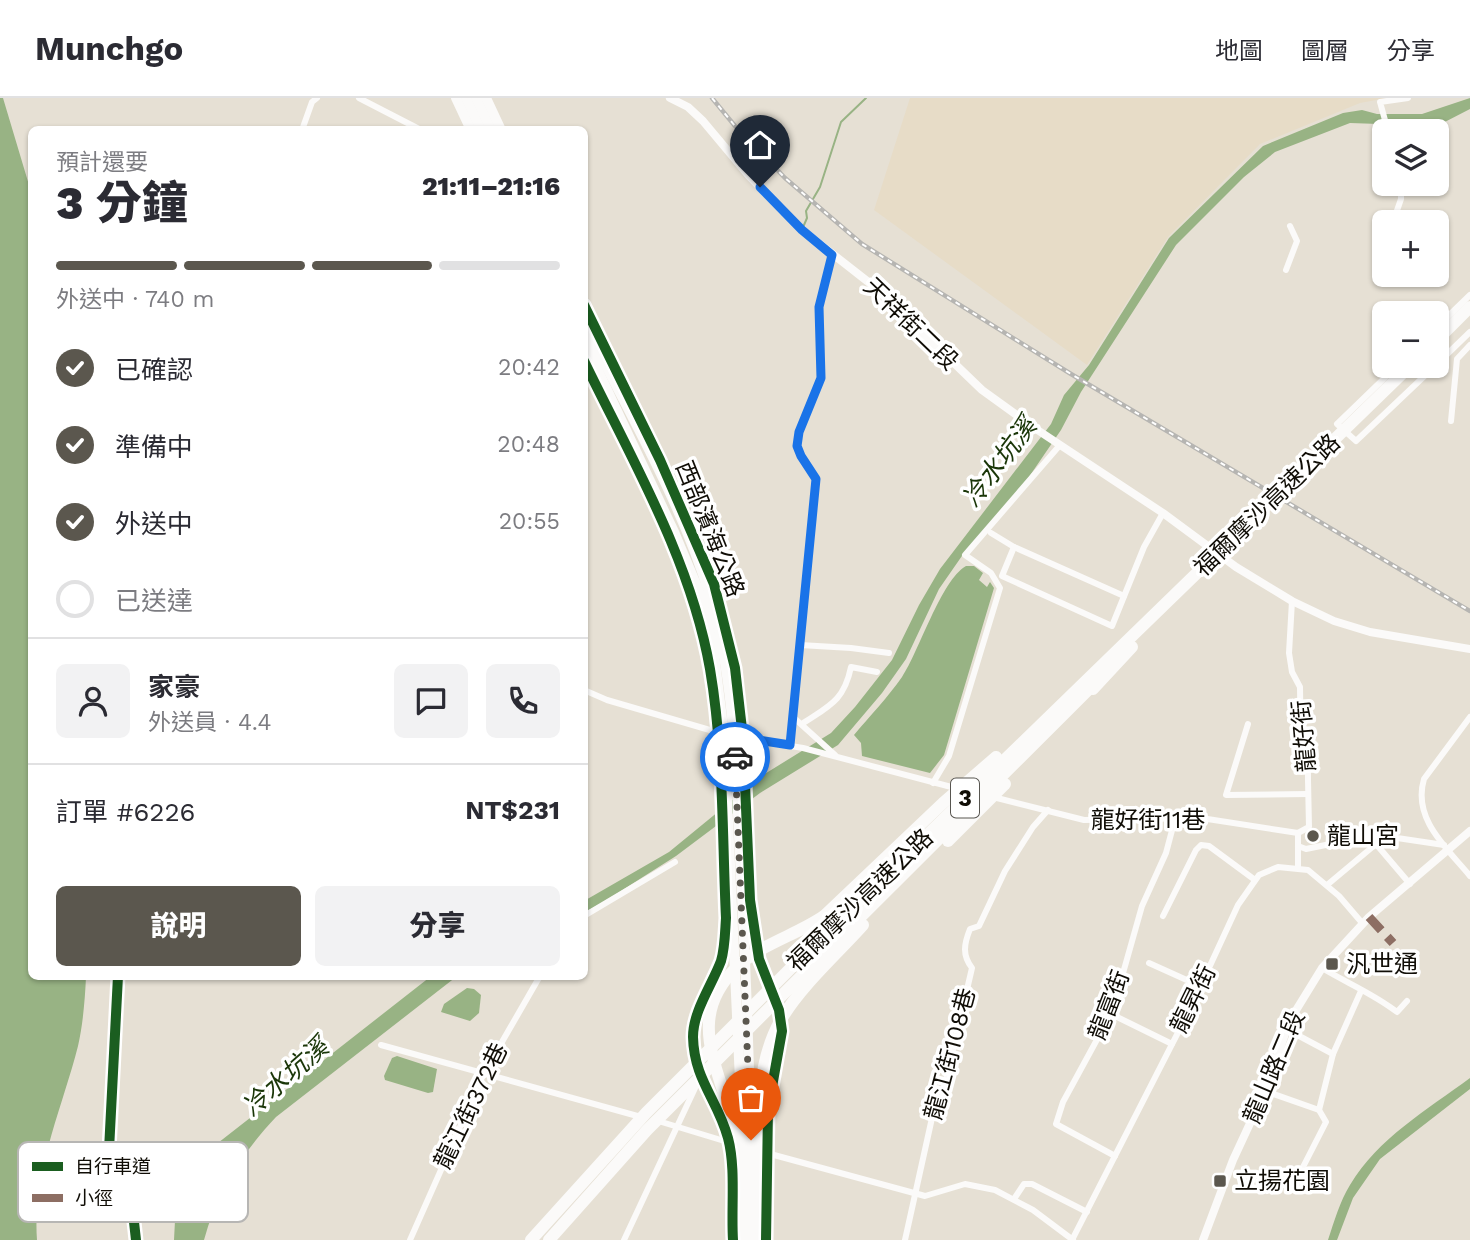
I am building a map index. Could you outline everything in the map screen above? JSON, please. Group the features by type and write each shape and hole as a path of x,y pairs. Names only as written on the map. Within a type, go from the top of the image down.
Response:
{"highway":[{"path":"466,98 479,126"},
{"path":"476,98 489,126"},
{"path":"1449,325 1470,299"},
{"path":"1449,338 1470,318"},
{"path":"588,338 684,528 709,595 721,644 729,735 724,798 725,835 744,1167 738,1240"},
{"name":"福爾摩沙高速公路","path":"531,1240 646,1113 815,944 1398,378"},
{"name":"福爾摩沙高速公路","path":"549,1240 656,1121 1132,646 1409,378"},
{"path":"764,1240 760,1091 762,1071 773,1034 792,1003 887,899 981,810 1132,646"},
{"path":"729,735 741,781 739,823 753,1240"},
{"path":"738,1240 734,1135 729,1109 715,1071 709,1034 712,1009 721,987 738,965 824,916 943,803 1001,753 1021,743"}],"main road":[{"path":"456,98 469,126"},
{"path":"486,98 499,126"},
{"name":"西部濱海公路","path":"588,313 660,460 714,584 735,668 729,735"},
{"name":"西部濱海公路","path":"588,369 681,565 729,735"},
{"path":"741,781 746,813 754,933 762,968 779,1010 782,1031 768,1109 764,1240"},
{"path":"725,835 726,918 722,957 693,1032 694,1054 702,1080 728,1137 738,1240"}],"street":[{"path":"303,126 312,102 317,98"},
{"path":"359,98 413,126"},
{"name":"天祥街二段","path":"670,98 688,107 749,176 802,230 900,309 982,390 1058,443"},
{"path":"1385,119 1380,102 1408,98"},
{"path":"1286,270 1297,241 1290,226"},
{"path":"790,745 816,479 797,446 799,432 821,378 819,307 832,255"},
{"path":"1449,317 1470,299"},
{"path":"1449,352 1470,332"},
{"path":"1451,421 1457,359 1470,345"},
{"path":"1385,378 1337,424 1356,441 1422,378"},
{"path":"1415,378 1419,381"},
{"path":"933,783 949,756 1000,588 991,573 965,555 1058,443 1163,513 1236,567 1292,601 1334,621 1370,632 1470,649"},
{"path":"1014,547 1002,576 1112,626 1144,547 1163,513"},
{"path":"991,533 1014,547 1124,596"},
{"name":"龍好街","path":"1292,601 1289,653 1292,672 1300,687 1301,763 1308,773 1309,827 1298,834 1298,868"},
{"path":"800,645 889,653"},
{"path":"802,724 834,703 847,686 850,667 877,672"},
{"name":"龍好街11巷","path":"588,692 607,700 729,735 833,754 933,783 1048,810 1073,819 1094,821 1201,818 1298,834"},
{"path":"793,717 818,737 833,754"},
{"path":"1470,717 1424,779 1421,790 1426,821 1470,876"},
{"path":"1248,724 1226,795 1308,794"},
{"name":"龍江街108巷","path":"905,1240 932,1118 942,1097 972,968 964,953 965,942 970,929 979,926 1015,854 1048,810"},
{"name":"龍富街","path":"1115,1156 1056,1124 1063,1102 1111,1014 1142,906 1166,853 1175,818"},
{"name":"龍山路二段","path":"1203,1240 1233,1160 1265,1090 1286,1029 1322,968 1363,924 1410,884 1446,848 1470,831"},
{"path":"1298,846 1306,849 1350,840 1357,832 1446,848"},
{"path":"1327,886 1376,844 1410,884"},
{"path":"1163,916 1201,845 1209,846 1255,880 1259,875 1278,867 1308,870 1363,924"},
{"path":"588,914 675,862"},
{"name":"龍昇街","path":"1072,1240 1172,1044 1238,905 1255,880"},
{"path":"1149,963 1200,986"},
{"path":"1322,968 1361,991 1380,998 1397,1012 1407,1000"},
{"name":"龍江街372巷","path":"410,1240 483,1075 538,980"},
{"path":"1302,1168 1325,1122 1319,1110 1333,1054 1361,991"},
{"path":"1111,1014 1172,1044"},
{"path":"1286,1029 1333,1054"},
{"path":"381,1045 720,1140"},
{"path":"624,1240 695,1088 702,1080"},
{"path":"1265,1090 1319,1110"},
{"path":"774,1155 916,1194 932,1194 965,1184 995,1190 1033,1210 1072,1240"},
{"path":"1014,1199 1024,1184 1032,1184 1087,1212"}],"shaded area":[{"path":"0,98 3,98 28,182 28,980 86,980 78,1046 50,1142 18,1142 18,1222 37,1222 37,1240 0,1240"},
{"path":"910,98 1387,98 1360,103 1260,144 1168,237 1087,365 874,210"},
{"path":"1470,98 1470,109 1449,120 1372,119 1372,124 1350,123 1275,152 1244,177 1176,245 1081,392 1061,430 1018,493 964,553 939,589 906,659 882,693 838,745 760,793 676,856 588,910 588,899 669,852 763,775 831,733 855,707 892,660 940,569 1051,424 1064,395 1089,365 1169,238 1263,146 1343,113 1362,110 1377,114 1422,114"},
{"path":"966,566 974,566 983,573 979,580 987,587 990,582 994,588 944,755 930,773 862,756 861,743 854,735 902,677 939,601 957,574"},
{"path":"426,980 452,980 276,1117 248,1151 248,1142 219,1142"},
{"path":"467,988 474,989 481,995 479,1013 470,1021 441,1012 444,1004"},
{"path":"397,1056 437,1069 433,1092 428,1093 385,1080 384,1076 392,1058"},
{"path":"1470,1078 1470,1089 1380,1159 1353,1198 1337,1240 1328,1240 1346,1191 1361,1168 1404,1126"},
{"path":"175,1222 209,1222 204,1240 174,1240"}],"waterway":[{"path":"804,225 806,211 820,187 841,122 866,98"}],"railway":[{"path":"712,98 785,178 862,244 1071,374 1470,611"}],"marked path":[{"path":"1369,917 1393,943"}],"cycle path":[{"path":"588,313 660,460 714,584 735,668 743,738 750,900 759,959 779,1010 782,1031 768,1109 766,1240"},
{"path":"588,369 640,473 674,550 689,589 710,669 720,762 726,918 721,961 699,1008 693,1037 697,1066 728,1138 733,1175 733,1240"},
{"path":"109,1142 118,980"},
{"path":"134,1222 136,1240"}],"way so far":[{"path":"735,757 751,1140"}],"place":[{"name":"龍山宮","path":"1313,836"},
{"name":"汎世通","path":"1332,964"},
{"name":"立揚花園","path":"1220,1181"}],"route":[{"path":"735,757 733,736 790,745 816,479 797,446 799,432 821,378 819,307 832,255 802,230 760,187"}],"water label":[{"name":"冷水坑溪","path":"999,462"},
{"name":"冷水坑溪","path":"285,1077"}]}
